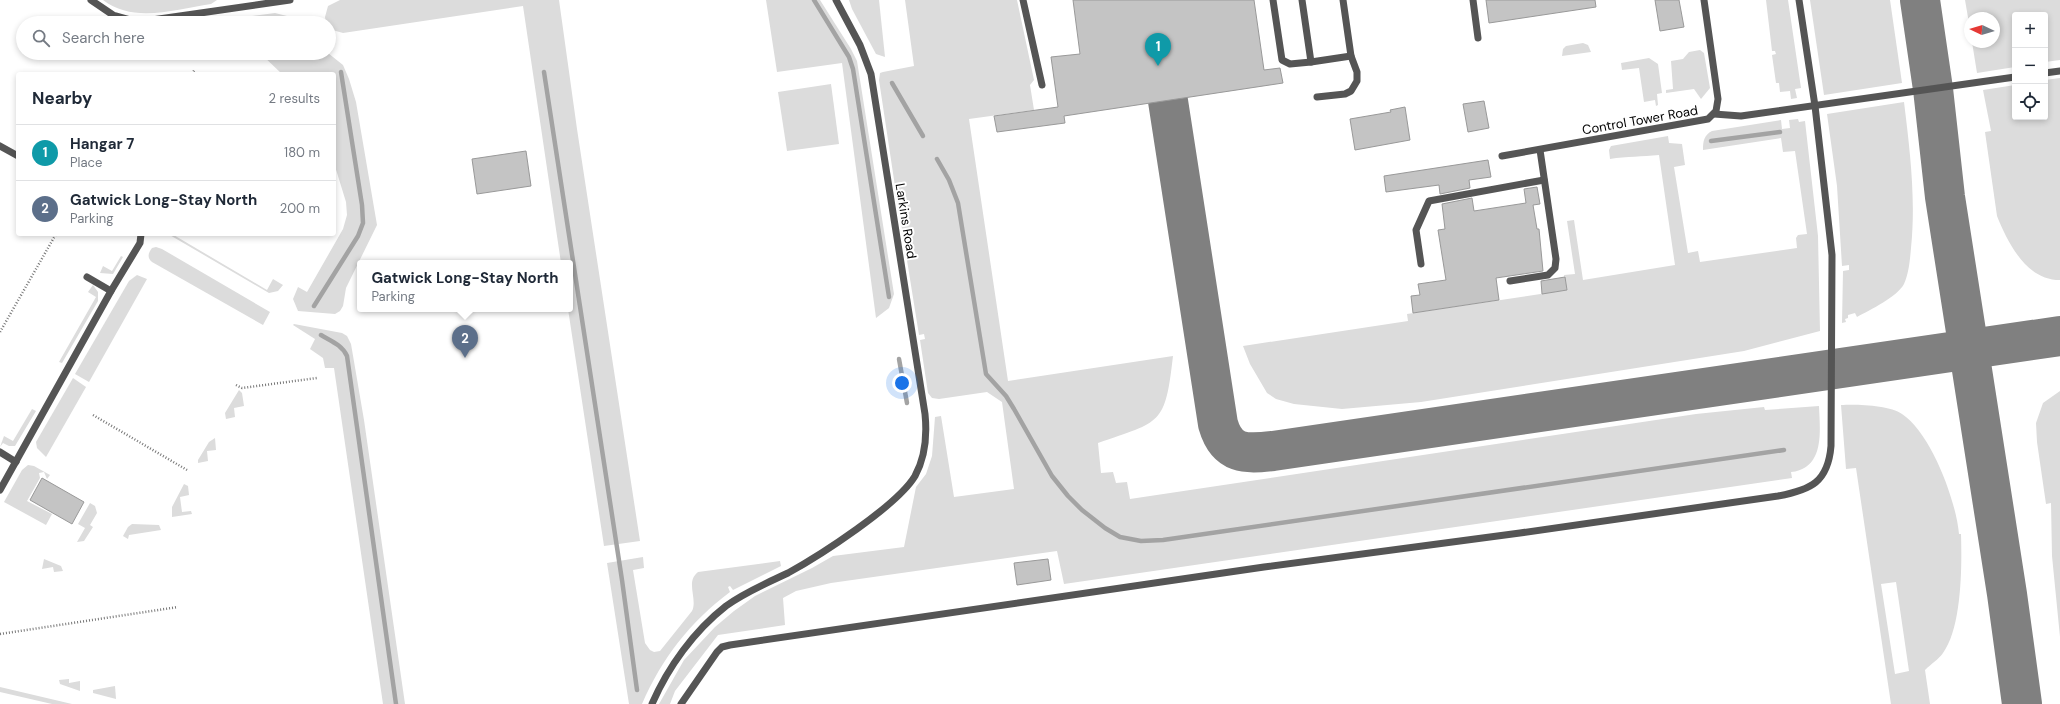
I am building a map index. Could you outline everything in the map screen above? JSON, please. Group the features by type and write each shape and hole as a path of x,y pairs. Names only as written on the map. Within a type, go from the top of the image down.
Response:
{"lane":[{"path":"92,0 116,16"},
{"path":"182,16 290,0"},
{"name":"Larkins Road","path":"652,704 679,656 716,614 735,600 790,572 882,510 911,481 923,453 926,428 925,414 871,74 860,45 836,0"},
{"path":"840,0 841,9"},
{"path":"1023,0 1042,85"},
{"path":"1273,0 1282,60 1290,64 1351,56"},
{"path":"1302,0 1311,62"},
{"path":"1317,97 1345,94 1356,87 1357,72 1351,56 1343,0"},
{"path":"1473,0 1478,38"},
{"name":"Control Tower Road","path":"1502,156 1702,122 1714,114 1717,106 1718,94 1704,0"},
{"path":"681,704 717,652 722,647 730,645 1264,566 1520,533 1800,492 1818,480 1830,461 1832,255 1815,106 1799,0"},
{"path":"2048,73 2060,71"},
{"path":"1714,114 1741,116 2012,77"},
{"path":"0,146 16,155"},
{"path":"1510,281 1548,275 1555,268 1556,259 1540,150"},
{"path":"1421,264 1416,230 1429,201 1435,198 1544,180"},
{"path":"0,490 111,291 140,243 141,236"},
{"path":"87,277 111,291"},
{"path":"0,452 16,462"}],"path":[{"path":"0,332 55,236"},
{"path":"236,385 242,388 317,378"},
{"path":"93,415 187,470"},
{"path":"0,634 178,607"}],"shaded area":[{"path":"103,0 217,0 211,4 184,9 156,13 142,13 115,7"},
{"path":"340,0 559,0 577,129 640,541 604,546 568,312 573,312 573,260 561,260 523,6 343,33 336,31 336,16 325,16 328,6"},
{"path":"766,0 820,0 857,61 894,294 889,308 876,318 842,63 777,72"},
{"path":"849,0 879,0 885,57 876,54 852,9"},
{"path":"905,0 1017,0 1034,80 1030,85 1034,110 969,119 1008,381 1173,356 1167,396 1156,418 1135,430 1098,443 1101,473 1113,472 1116,483 1127,482 1130,499 1696,414 1764,407 1765,410 1819,406 1820,437 1815,456 1810,464 1802,469 1791,472 1792,478 1064,584 1057,551 831,583 796,591 783,598 785,625 718,635 675,691 670,704 659,704 684,660 715,627 755,596 833,556 904,547 916,487 926,474 932,456 935,417 941,416 954,497 1014,489 1002,402 987,392 939,399 932,398 928,393 920,340 925,339 924,334 919,335 897,198 901,197 901,193 896,193 879,80 880,73 914,66"},
{"path":"1766,0 1788,0 1801,88 1795,89 1797,98 1791,99 1790,91 1780,92 1779,83 1776,83 1772,55 1776,54 1775,51 1772,51"},
{"path":"1810,0 1890,0 1902,83 1824,95"},
{"path":"1965,0 2060,0 2060,60 2048,62 2048,12 2012,12 2012,67 1977,73 1973,48 2000,48 2000,12 1967,12"},
{"path":"275,13 287,16 251,16"},
{"path":"1583,43 1588,45 1591,52 1562,56 1563,49 1566,46"},
{"path":"1700,50 1704,53 1710,88 1701,99 1694,89 1666,93 1666,90 1673,89 1671,61 1683,59 1689,52"},
{"path":"1649,58 1658,64 1662,93 1657,94 1658,105 1656,106 1655,100 1644,102 1639,68 1622,70 1621,63"},
{"path":"336,59 343,65 356,102 377,225 360,260 357,260 357,266 346,288 343,306 340,311 335,314 298,311 293,299 298,287 307,292 343,229 347,215 346,202 336,170 336,72 280,72 267,60"},
{"path":"2060,78 2060,280 2037,274 2028,267 2013,248 2007,237 1997,216 1985,132 1991,131 1983,90 2012,85 2012,120 2048,120 2048,80"},
{"path":"831,84 839,144 787,151 778,92"},
{"path":"1904,102 1913,193 1910,261 1907,275 1904,284 1896,294 1857,317 1855,313 1848,315 1848,318 1845,319 1846,322 1842,323 1843,271 1849,270 1849,265 1842,266 1837,186 1827,114"},
{"path":"1798,119 1799,122 1805,121 1818,236 1820,331 1744,351 1421,402 1342,409 1294,404 1276,399 1267,393 1250,364 1243,346 1408,321 1407,314 1567,290 1564,275 1575,274 1567,221 1574,220 1583,280 1675,265 1659,155 1610,159 1609,150 1611,146 1668,136 1669,143 1682,144 1685,165 1674,167 1688,253 1698,251 1700,262 1797,248 1796,238 1798,235 1807,234 1795,151 1783,152 1781,138 1703,150 1703,144 1707,134 1712,131 1781,120 1782,129 1790,128 1789,120"},
{"path":"171,236 175,236 267,290 273,279 283,285 278,291 269,293"},
{"path":"156,247 162,249 270,312 263,325 152,262 149,259 149,254 152,248"},
{"path":"121,256 123,257 113,274 100,273 103,266 112,271"},
{"path":"137,275 147,279 89,382 75,374 129,281"},
{"path":"93,285 98,292 98,301 62,363 59,362 96,297 88,292"},
{"path":"293,325 342,333 347,336 351,344 364,420 405,704 383,704 334,368 325,368 323,358 310,349 315,339"},
{"path":"73,378 86,387 46,457 37,448 36,442"},
{"path":"239,390 242,393 244,406 234,408 235,417 226,419 225,413"},
{"path":"2060,391 2060,637 2052,556 2051,503 2046,504 2037,442 2036,423 2043,403"},
{"path":"1841,405 1881,407 1897,411 1913,423 1932,451 1947,486 1957,520 1959,534 1961,534 1960,595 1954,628 1949,642 1943,653 1925,670 1930,704 1891,704 1856,468 1846,469","holes":["1896,582 1909,671 1895,674 1881,584"]},
{"path":"32,409 36,411 15,446 9,446 3,443 0,447 4,436 13,441"},
{"path":"215,438 216,450 207,451 208,461 198,463 198,460 209,442"},
{"path":"28,465 34,466 50,475 47,479 44,472 39,473 40,478 27,501 52,514 46,525 4,502 22,470"},
{"path":"184,484 188,486 189,495 180,497 182,512 191,511 192,514 172,517 172,507"},
{"path":"90,503 95,506 97,513 90,525 93,527 84,541 77,542 85,528 78,524"},
{"path":"132,524 159,525 161,530 129,535 128,539 123,536 128,527"},
{"path":"643,557 644,568 633,570 645,643 650,650 654,652 660,651 692,611 694,601 692,581 698,572 780,561 781,566 733,590 730,586 728,587 730,592 702,616 678,642 659,671 642,704 629,704 607,563"},
{"path":"44,559 61,566 63,571 54,572 53,567 42,569"},
{"path":"69,679 69,683 80,681 80,691 60,684 59,680"},
{"path":"115,686 116,699 93,693 93,690"},
{"path":"0,687 72,704 52,704 0,692"}],"building":[{"path":"1073,0 1254,0 1264,70 1280,68 1283,83 1064,116 1065,123 997,132 994,116 1058,107 1051,57 1080,54"},
{"path":"1486,0 1595,0 1596,7 1489,23"},
{"path":"1655,0 1679,0 1684,27 1660,31"},
{"path":"1484,101 1489,128 1468,132 1463,104"},
{"path":"1405,107 1410,140 1355,150 1350,119 1391,112 1390,110"},
{"path":"526,151 531,186 477,194 472,159"},
{"path":"1488,160 1491,177 1469,180 1470,188 1440,194 1439,185 1386,192 1384,176"},
{"path":"1537,187 1540,204 1533,205 1537,229 1539,229 1543,271 1496,278 1499,300 1413,313 1411,296 1420,295 1418,284 1446,280 1438,230 1445,229 1442,204 1472,198 1474,211 1526,203 1524,189"},
{"path":"1565,277 1567,290 1542,294 1541,281"},
{"path":"42,478 84,502 72,524 30,500"},
{"path":"1048,559 1051,580 1017,585 1014,563"}],"waterway":[{"path":"814,0 849,57 853,69 889,297"},
{"path":"314,306 358,236 363,223 362,205 341,72"},
{"path":"544,72 573,260"},
{"path":"892,83 923,136"},
{"path":"1711,141 1780,132"},
{"path":"937,159 949,180 958,203 986,374 1006,396 1052,476 1068,496 1082,510 1105,528 1120,537 1141,541 1163,540 1784,450"},
{"path":"573,261 622,580 637,690"},
{"path":"321,335 339,346 347,356 396,704"},
{"path":"899,359 907,403"}],"taxiway":[{"path":"1920,0 1933,89 1945,197 2007,594 2022,704"},
{"path":"1168,101 1218,424 1226,442 1238,450 1246,452 1273,451 2060,336"}],"place":[{"name":"Hangar 7","path":"1158,66"},
{"name":"Gatwick Long-Stay North","path":"465,358"}]}
